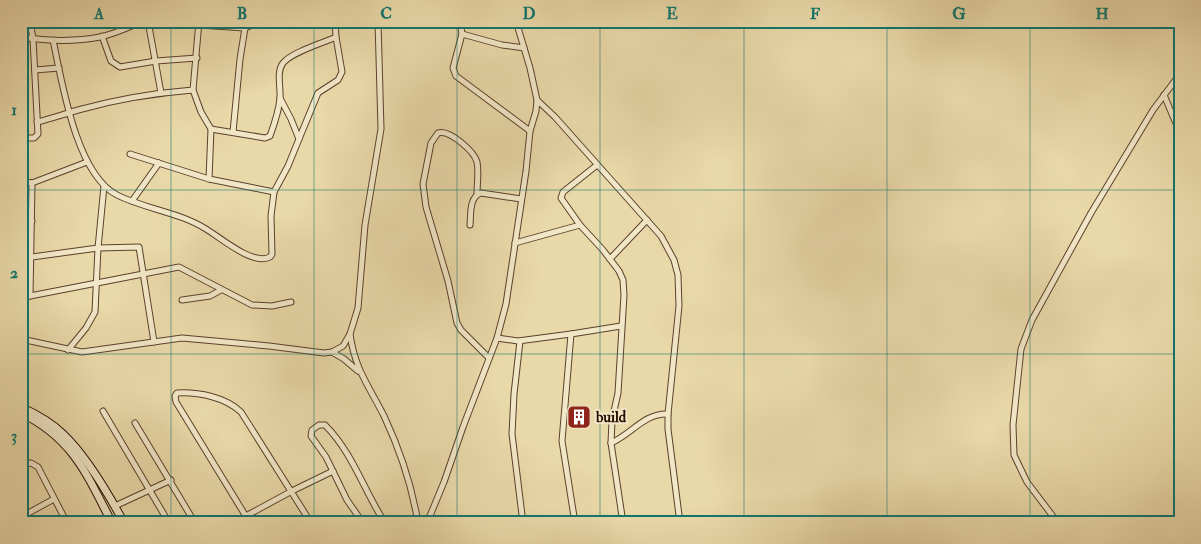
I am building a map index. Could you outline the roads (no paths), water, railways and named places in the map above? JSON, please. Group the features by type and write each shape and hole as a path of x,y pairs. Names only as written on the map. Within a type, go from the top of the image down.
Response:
{"street":[{"path":"21,138 36,137 38,134 33,39 30,21"},
{"path":"21,36 33,39 73,40 102,36 146,21 162,93"},
{"path":"209,178 211,129 193,90 199,23 245,28 262,21"},
{"path":"53,40 70,113 80,146 87,162 104,186 117,194 198,225 243,253 264,259 272,254 271,216 274,192 288,166 318,93 341,77 342,72 335,21"},
{"path":"21,339 68,350 96,351 154,342 192,339 315,352 332,352 343,346 350,334 358,308 365,225 381,129 378,21"},
{"path":"460,21 462,34 454,68 456,76 530,131"},
{"path":"426,523 439,497 467,415 497,338 506,304 526,171 530,131 537,100 516,21"},
{"path":"233,132 245,28"},
{"path":"462,34 502,45 524,48"},
{"path":"102,36 111,62 120,67 156,61 197,58"},
{"path":"211,129 268,138 280,98 280,82 284,63 295,55 336,37"},
{"path":"35,70 59,68"},
{"path":"1058,523 1027,482 1014,454 1013,425 1022,349 1032,320 1091,213 1144,124 1180,74"},
{"path":"37,122 83,109 162,93 193,90"},
{"path":"1164,95 1179,130"},
{"path":"280,98 299,139"},
{"path":"537,100 555,117 647,220 670,250 678,275 680,306 668,414 669,446 680,523"},
{"path":"477,194 477,166 475,157 466,146 447,132 438,133 431,143 423,184 426,207 448,281 457,323 461,330 489,358"},
{"path":"130,154 209,178 274,192"},
{"path":"21,181 32,183 87,162"},
{"path":"132,200 160,163"},
{"path":"597,165 561,194 562,202 620,271 623,280 624,294 618,393 612,420 612,443 623,523"},
{"path":"30,296 32,183"},
{"path":"68,350 92,319 96,305 98,248 104,186"},
{"path":"470,225 473,198 477,194 521,199"},
{"path":"21,220 32,221"},
{"path":"610,259 647,220"},
{"path":"515,243 580,225"},
{"path":"32,257 98,248 139,247 154,342"},
{"path":"21,296 30,296 179,267 252,305 279,305 290,302"},
{"path":"182,300 210,296 221,290"},
{"path":"497,338 520,341 621,326"},
{"path":"350,334 360,373 383,415 398,449 411,487 418,523"},
{"path":"571,334 562,441 575,523"},
{"path":"520,341 512,434 523,523"},
{"path":"332,352 350,363 360,373"},
{"path":"250,523 176,402 175,396 177,393 220,399 237,408 246,418 311,523"},
{"path":"21,407 49,422 64,434 87,464 124,523"},
{"path":"104,411 169,523"},
{"path":"21,413 46,427 72,451 112,523"},
{"path":"612,443 646,419 659,414 668,414"},
{"path":"135,423 195,523"},
{"path":"363,523 347,500 326,457 311,434 312,430 319,425 323,424 327,427 348,454 385,523"},
{"path":"21,465 31,463 38,467 67,523"},
{"path":"233,523 333,471"},
{"path":"115,506 170,480"},
{"path":"21,517 54,499"}],"place":[{"name":"build","path":"579,417"}]}
